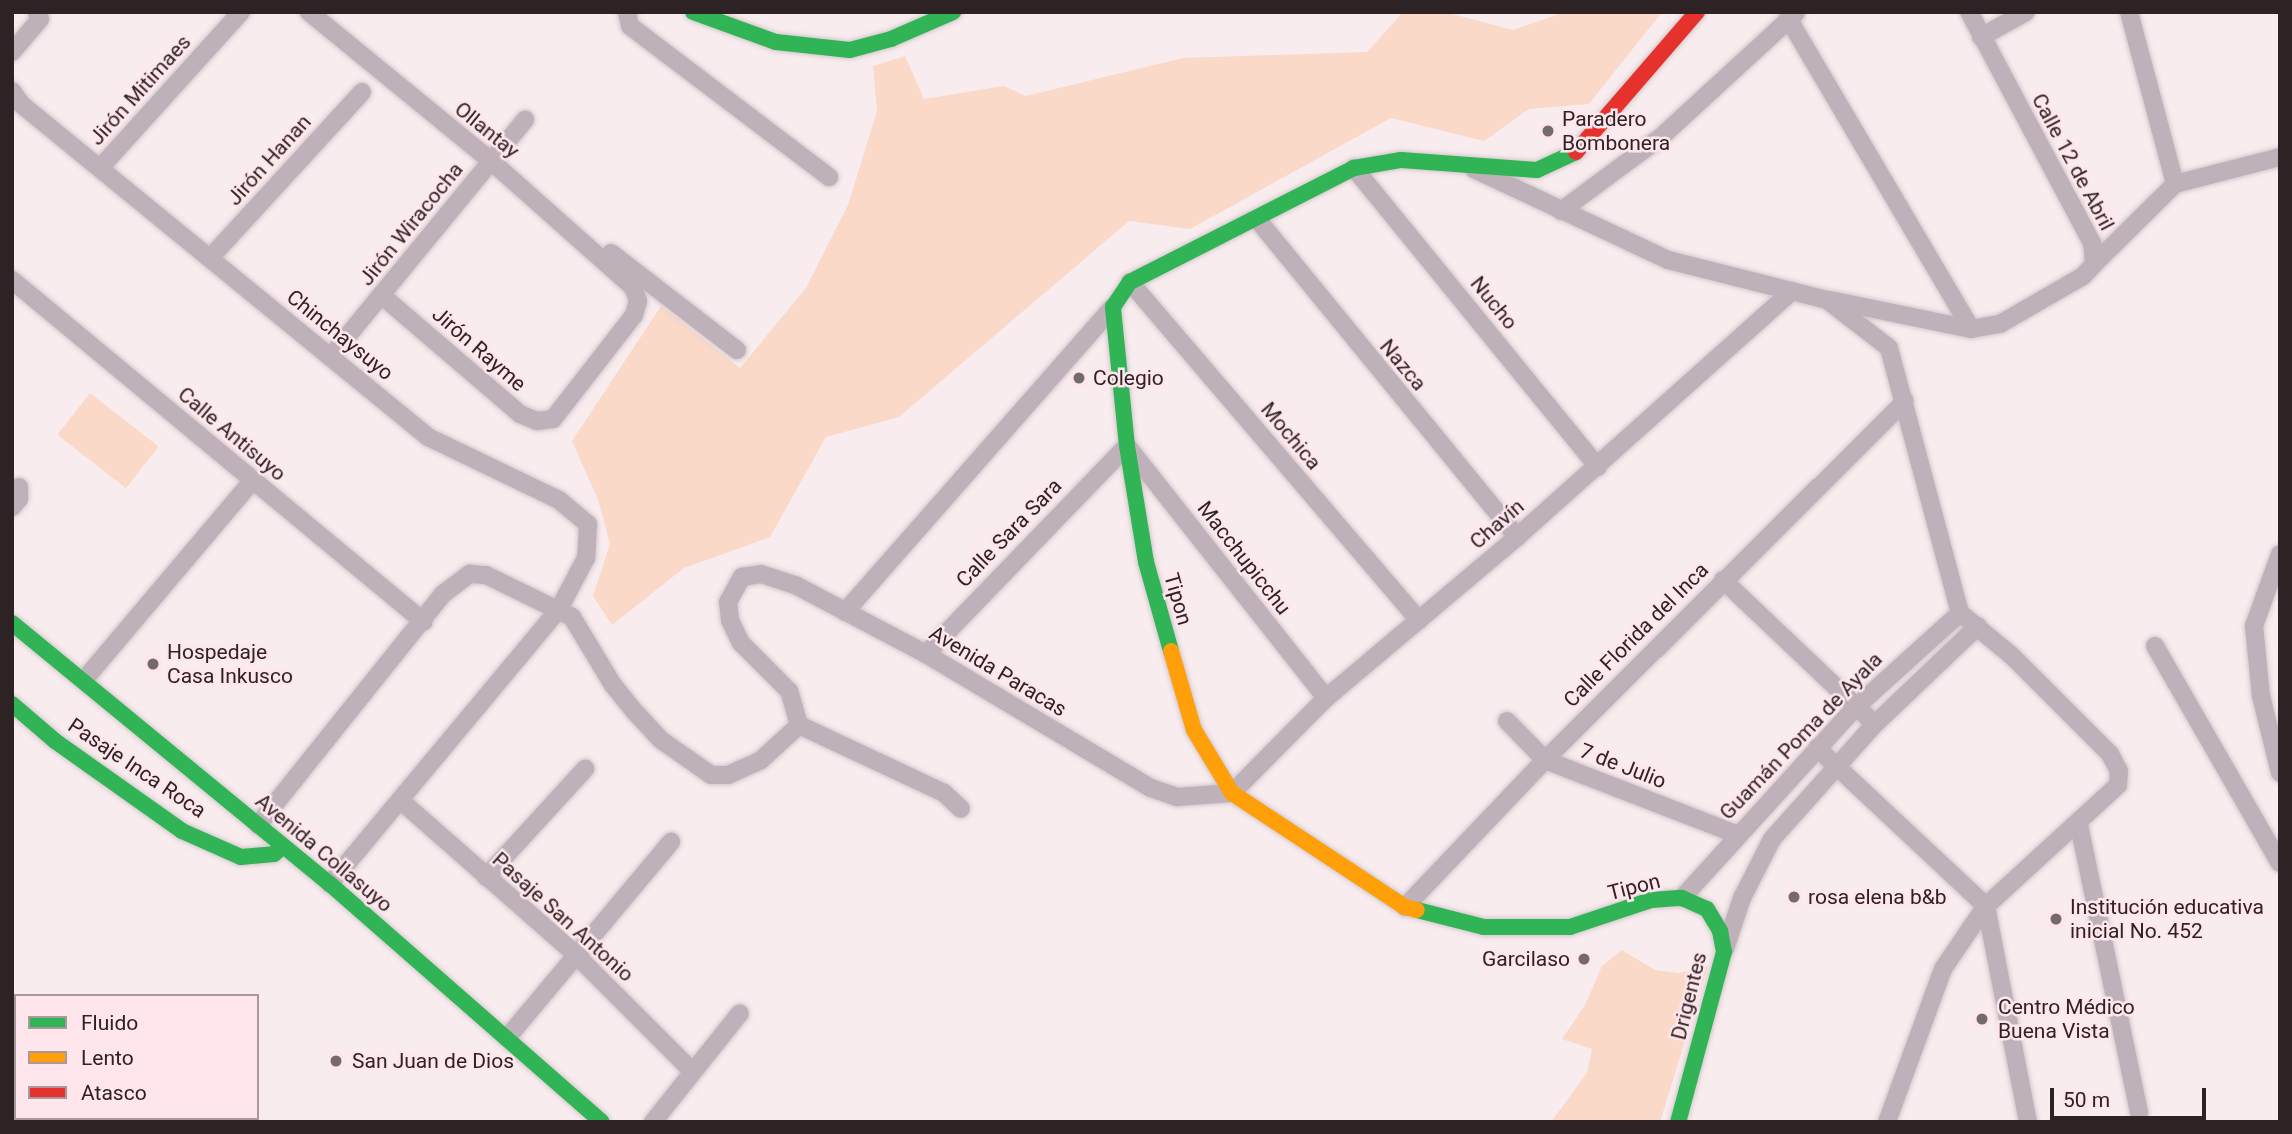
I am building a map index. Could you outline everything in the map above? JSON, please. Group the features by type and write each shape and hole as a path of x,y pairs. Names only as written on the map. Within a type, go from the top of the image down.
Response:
{"street":[{"name":"Jirón Mitimaes","path":"100,168 241,12"},
{"name":"Ollantay","path":"309,12 491,161 633,287 638,301 634,315 553,419"},
{"path":"627,12 630,26 829,177"},
{"path":"693,12 776,42 850,50 891,39 953,12"},
{"path":"845,612 1113,306 1130,282 1256,219 1331,176 1354,169 1401,160 1537,170 1569,158 1591,140 1697,12"},
{"name":"Calle 12 de Abril","path":"1464,164 1668,260 1827,300 1971,329 2000,324 2083,276 2094,264 2092,243 1969,12"},
{"path":"1981,37 2026,12"},
{"path":"2129,12 2175,184"},
{"path":"12,52 44,15"},
{"path":"1561,211 1661,136 1793,15 1971,329"},
{"name":"Chinchaysuyo","path":"12,91 21,104 433,441 559,500 588,524 586,558 559,609"},
{"name":"Jirón Hanan","path":"210,258 362,92"},
{"name":"Jirón Wiracocha","path":"331,356 525,120"},
{"path":"2094,264 2175,184 2280,157"},
{"path":"491,161 737,350"},
{"name":"Nucho","path":"1354,169 1598,467"},
{"name":"Nazca","path":"1256,219 1517,537"},
{"name":"Calle Antisuyo","path":"12,279 424,622"},
{"name":"Mochica","path":"1130,282 1419,620"},
{"name":"Chavín","path":"1232,793 1326,698 1598,467 1792,291"},
{"name":"Jirón Rayme","path":"382,295 520,414 537,421 553,419"},
{"name":"Calle 12 de Abril","path":"1827,300 1889,348 1960,613"},
{"name":"Tipon","path":"1113,306 1127,446 1146,562 1194,730 1232,793 1405,906 1484,927 1570,927 1651,900 1682,898"},
{"name":"Calle Florida del Inca","path":"1405,906 1723,580 1905,401"},
{"name":"Calle Sara Sara","path":"926,654 1127,446"},
{"name":"Macchupicchu","path":"1127,446 1326,698"},
{"path":"84,680 252,481"},
{"path":"12,507 19,487"},
{"path":"2280,554 2254,626 2261,696 2280,773"},
{"path":"258,825 424,622 443,594 470,575 486,575 559,609 579,624 613,685 643,721 661,740 710,775 728,775 761,760 799,725 944,793 961,809"},
{"name":"Avenida Paracas","path":"799,725 789,691 741,643 730,620 728,602 742,577 761,575 797,586 926,654 1151,788 1177,797 1232,793"},
{"path":"1723,580 1875,723"},
{"path":"330,884 559,609"},
{"path":"1887,1122 1943,969 1986,906 2079,825 2118,785 2119,771 2110,754 1978,626 1960,613"},
{"name":"Guamán Poma de Ayala","path":"1682,898 1736,835 1856,707 1960,613"},
{"name":"Avenida Collasuyo","path":"12,623 330,884 602,1122"},
{"path":"1724,952 1757,863 1772,839 1834,766 1875,723 1978,626"},
{"path":"2155,646 2280,863"},
{"name":"Pasaje Inca Roca","path":"12,704 55,741 182,831 241,857 274,855 283,846"},
{"name":"7 de Julio","path":"1507,721 1545,760 1736,835"},
{"path":"1817,748 1986,906 2028,1122"},
{"path":"486,877 585,769"},
{"name":"Pasaje San Antonio","path":"400,800 574,953 692,1071"},
{"path":"2079,825 2139,1113"},
{"path":"506,1038 574,953 671,842"},
{"name":"Drigentes","path":"1678,1122 1724,952 1720,931 1707,909 1682,898"},
{"path":"653,1122 740,1013"}],"shaded area":[{"path":"1403,12 1445,12 1513,30 1565,12 1662,12 1589,104 1529,109 1484,141 1391,118 1190,229 1129,221 899,417 826,437 770,537 684,568 612,625 593,596 610,544 598,500 572,441 661,306 740,368 806,288 848,205 877,111 873,66 905,56 924,99 1004,86 1026,96 1183,58 1367,52"},
{"path":"90,393 159,447 126,488 57,435"},
{"path":"1622,950 1655,970 1679,973 1708,966 1660,1122 1551,1122 1587,1073 1592,1049 1562,1039 1585,1005 1602,966"}],"traffic: fast":[{"path":"693,12 776,42 850,50 891,39 953,12"},
{"path":"1171,651 1146,562 1127,446 1113,307 1130,282 1354,168 1401,160 1537,170 1576,152"},
{"path":"12,623 330,884 602,1122"},
{"path":"12,704 55,741 182,831 241,857 274,854 283,846"},
{"path":"1417,910 1484,927 1570,927 1651,900 1682,898 1707,909 1720,931 1724,952 1678,1122"}],"traffic: slow":[{"path":"1171,651 1194,730 1232,793 1405,907 1417,910"}],"traffic: jam":[{"path":"1576,152 1697,12"}],"place":[{"name":"Paradero Bombonera","path":"1548,131"},
{"name":"Colegio","path":"1079,378"},
{"name":"Hospedaje Casa Inkusco","path":"153,664"},
{"name":"rosa elena b&b","path":"1794,897"},
{"name":"Institución educativa inicial No. 452","path":"2056,919"},
{"name":"Garcilaso","path":"1584,959"},
{"name":"Centro Médico Buena Vista","path":"1982,1019"},
{"name":"San Juan de Dios","path":"336,1061"}]}
